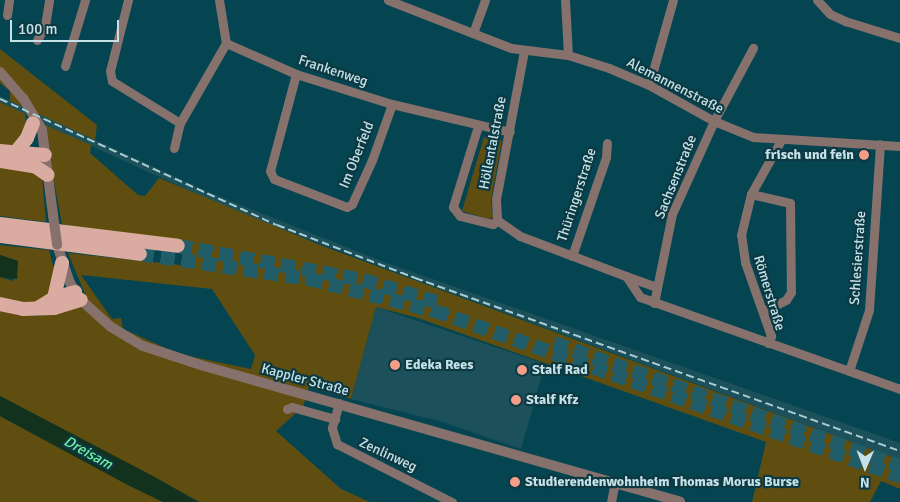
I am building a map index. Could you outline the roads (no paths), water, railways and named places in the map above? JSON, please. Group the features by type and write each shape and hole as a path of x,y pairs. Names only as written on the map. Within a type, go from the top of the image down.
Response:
{"highway":[{"path":"17,158 34,119"},
{"path":"0,151 36,167 48,175"},
{"path":"0,161 45,155"},
{"path":"0,224 178,246"},
{"path":"0,236 140,254"},
{"path":"0,243 38,242"},
{"path":"54,298 62,263"},
{"path":"37,309 54,298 78,296"},
{"path":"0,304 37,309 54,308 78,296"}],"street":[{"path":"7,15 9,0"},
{"path":"37,40 45,26 49,0"},
{"path":"65,66 86,0"},
{"path":"128,0 110,71 112,81 180,123"},
{"path":"174,148 180,123 226,43 219,0"},
{"name":"Alemannenstraße","path":"388,0 524,51 568,55 649,85 714,121 753,137 900,146"},
{"path":"473,33 485,0"},
{"path":"564,0 568,55"},
{"path":"649,85 673,0"},
{"path":"817,0 830,14 845,21 900,38"},
{"name":"Frankenweg","path":"226,43 296,74 392,104 478,126 510,132"},
{"name":"Sachsenstraße","path":"654,302 672,214 714,121 752,48"},
{"name":"Höllentalstraße","path":"495,222 496,199 524,51"},
{"name":"Kappler Straße","path":"0,72 34,119 45,155 62,263 78,296 115,330 158,352 680,502"},
{"name":"Im Oberfeld","path":"296,74 270,171 274,179 347,208 352,204 372,160 392,104"},
{"path":"478,126 453,207 460,216 495,222 520,236 657,287"},
{"name":"Römerstraße","path":"768,343 771,336 742,247 742,222 751,194 782,140"},
{"name":"Thüringerstraße","path":"572,256 606,157 607,143"},
{"name":"Schlesierstraße","path":"849,371 869,310 880,144"},
{"path":"751,194 790,203 791,292 786,300 763,311"},
{"path":"626,276 640,297 900,389"},
{"name":"Zenlinweg","path":"339,403 335,419 334,438 344,450 452,502"},
{"path":"286,409 292,407 335,419"},
{"path":"611,502 615,482"}],"water":[{"path":"0,255 18,261 17,279 0,277"},
{"name":"Dreisam","path":"0,396 199,502 163,502 128,485 0,416"}],"tunnel":[{"path":"178,246 363,280 437,302"},
{"path":"140,254 309,279 435,311 900,477"},
{"path":"554,343 900,466"}],"railway":[{"path":"0,99 277,225 415,278 900,451"}],"place":[{"name":"frisch und fein","path":"864,155"},
{"name":"Edeka Rees","path":"395,365"},
{"name":"Stalf Rad","path":"522,370"},
{"name":"Stalf Kfz","path":"516,400"},
{"name":"Studierendenwohnheim Thomas Morus Burse","path":"515,482"}]}
